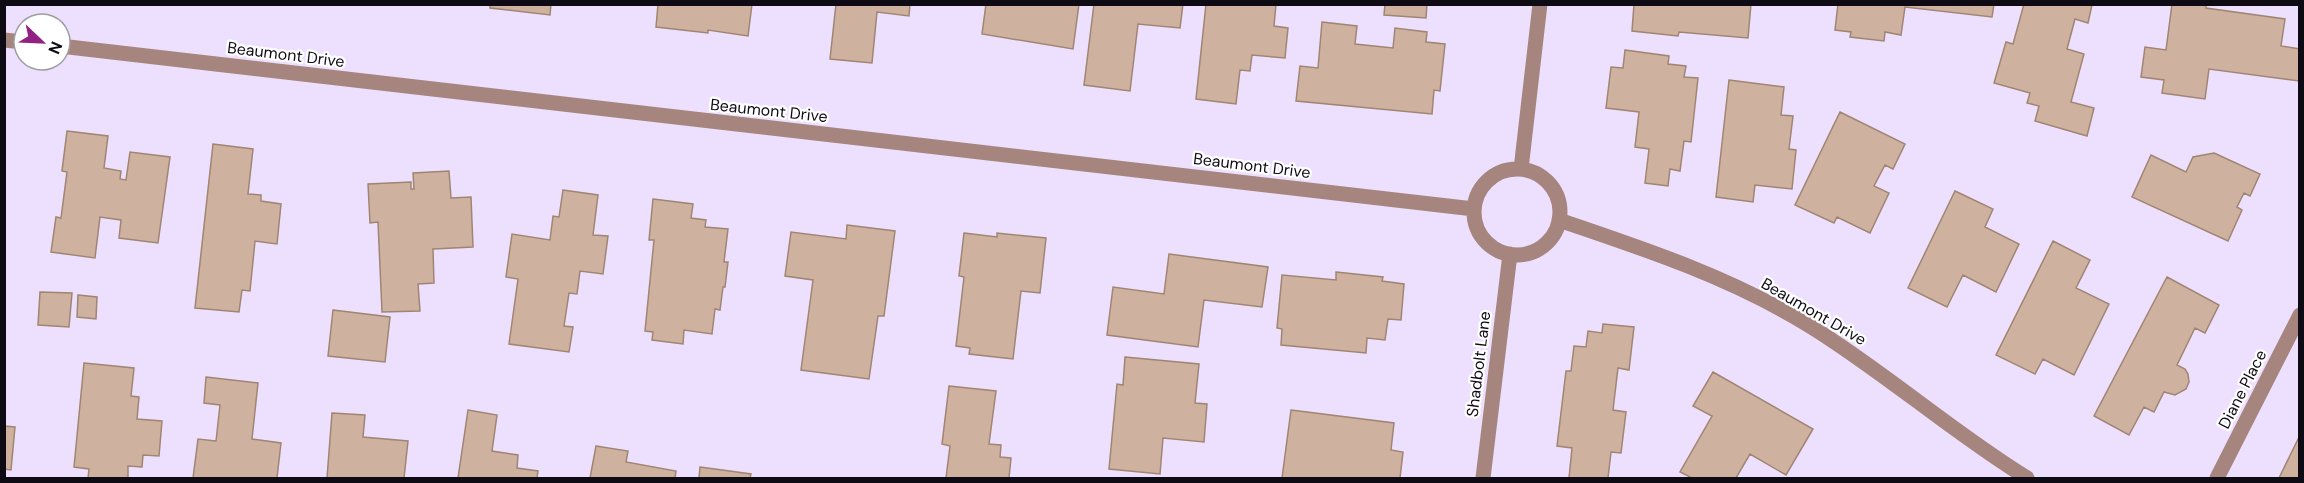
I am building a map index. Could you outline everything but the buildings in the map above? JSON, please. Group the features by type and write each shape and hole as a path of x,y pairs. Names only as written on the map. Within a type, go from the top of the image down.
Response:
{"street":[{"path":"1521,169 1540,4"},
{"name":"Beaumont Drive","path":"72,47 1474,209"},
{"path":"1521,169 1543,178 1557,196 1560,208 1559,220 1553,235 1541,248 1526,254 1498,251 1488,243 1480,234 1475,222 1474,209 1477,196 1484,184 1494,175 1507,170 1521,169"},
{"name":"Beaumont Drive","path":"1559,220 1674,260 1741,290 1808,325 1866,362 2000,462 2027,478"},
{"name":"Shadbolt Lane","path":"1483,478 1510,254"},
{"name":"Diane Place","path":"2217,478 2300,315"}]}
